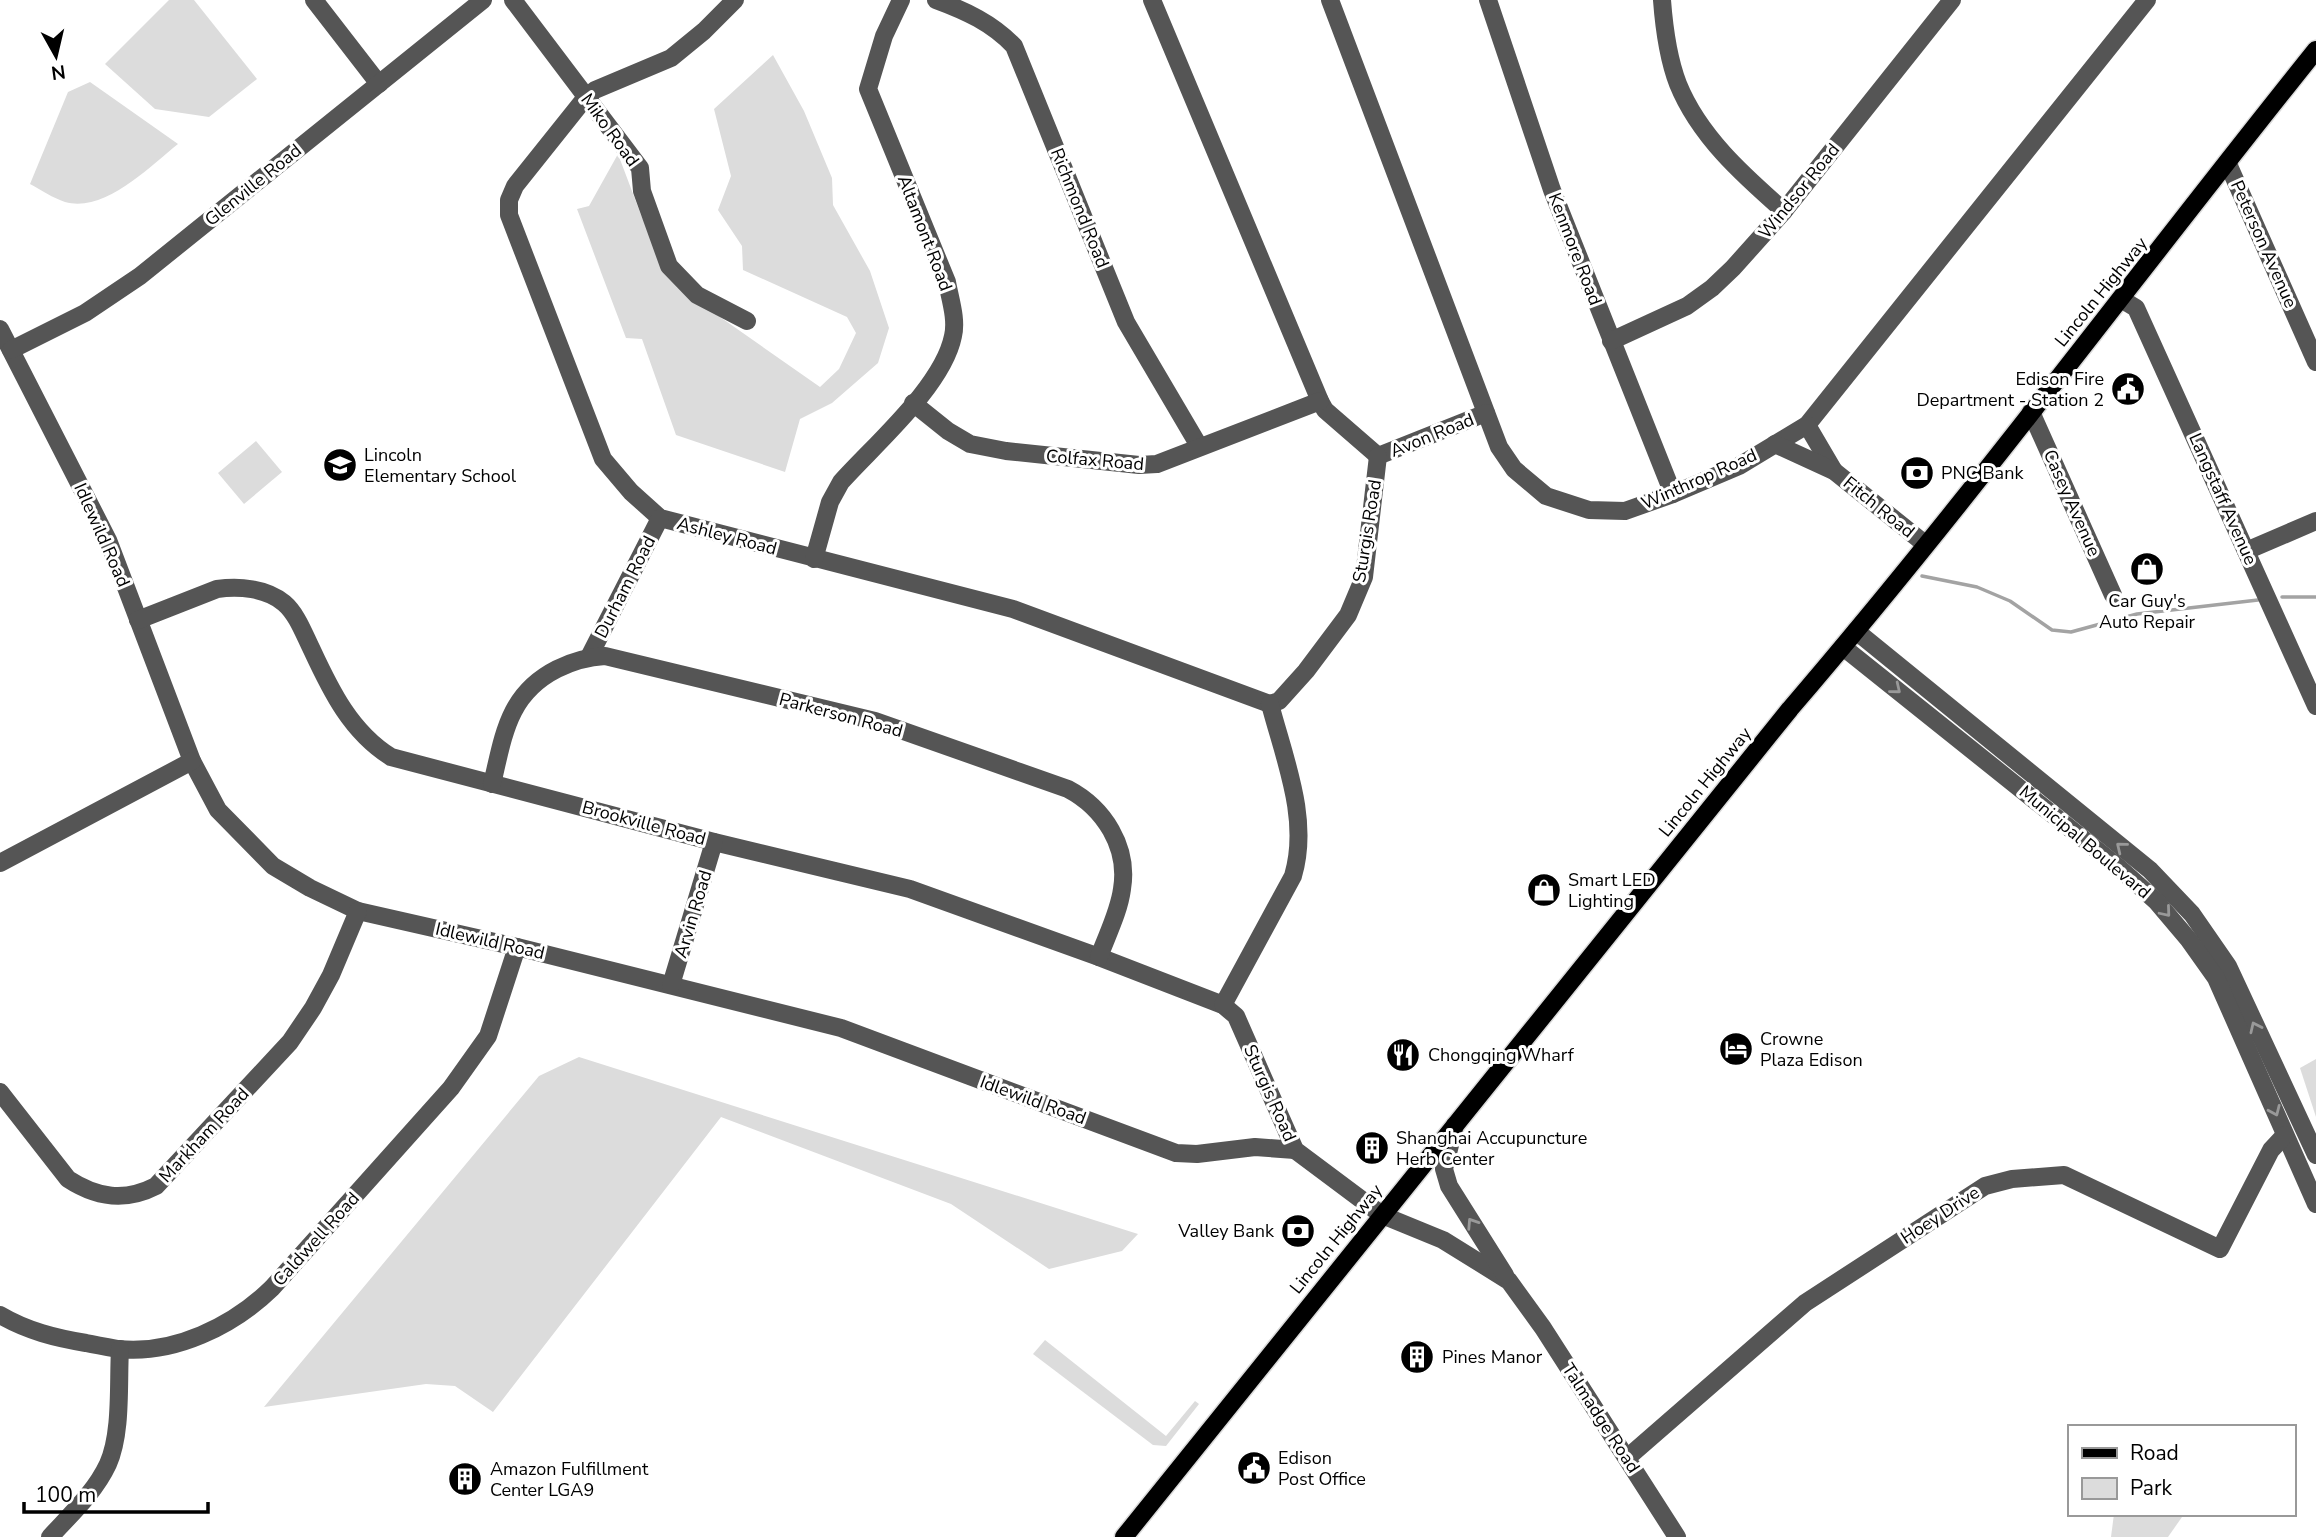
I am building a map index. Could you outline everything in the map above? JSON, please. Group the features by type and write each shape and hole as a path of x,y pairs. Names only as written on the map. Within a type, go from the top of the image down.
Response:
{"main road":[{"name":"Lincoln Highway","path":"1124,1537 1455,1123 1856,631 2316,50"}],"street":[{"path":"314,0 379,84"},
{"name":"Glenville Road","path":"11,350 85,313 140,276 483,0"},
{"name":"Miko Road","path":"513,0 640,168 642,191 669,266 697,295 747,321"},
{"name":"Ashley Road","path":"735,0 705,31 671,58 594,90 586,97 515,186 509,200 509,215 603,459 631,492 660,518 1013,609 1270,704"},
{"name":"Altamont Road","path":"814,559 830,502 841,482 935,377 954,334 953,308 947,282 868,89 884,36 901,0"},
{"name":"Richmond Road","path":"936,0 983,20 1014,46 1126,322 1199,446"},
{"name":"Sturgis Road","path":"1152,0 1325,410 1378,456 1364,577 1348,615 1306,671 1279,701 1270,704"},
{"name":"Winthrop Road","path":"1330,0 1499,447 1514,469 1546,496 1589,510 1625,511 1739,466 1807,425 2147,0"},
{"name":"Kenmore Road","path":"1488,0 1552,190 1673,494"},
{"path":"1662,0 1664,27 1678,84 1699,122 1726,157 1784,211"},
{"name":"Windsor Road","path":"1611,341 1687,306 1733,268 1784,211 1952,0"},
{"name":"Peterson Avenue","path":"2228,164 2316,362"},
{"name":"Langstaff Avenue","path":"2121,299 2136,308 2316,706"},
{"name":"Idlewild Road","path":"0,329 108,540 192,761 218,810 265,858 301,882 358,911 517,947 841,1028 1176,1153 1197,1154 1255,1147 1295,1150"},
{"name":"Colfax Road","path":"914,403 948,431 970,444 1006,452 1139,465 1157,464 1321,401"},
{"name":"Casey Avenue","path":"2031,412 2113,595"},
{"name":"Avon Road","path":"1378,456 1486,413"},
{"name":"Fitch Road","path":"1807,425 1834,471"},
{"name":"Fitch Road","path":"1775,444 1834,471 1925,544"},
{"name":"Durham Road","path":"589,657 660,518"},
{"path":"2246,551 2316,521"},
{"name":"Brookville Road","path":"138,620 217,589 230,587 266,593 284,603 295,617 338,703 352,723 379,749 406,762 714,842 910,889 1223,1004"},
{"name":"Municipal Boulevard","path":"1856,631 2150,870 2192,914 2228,966 2316,1155"},
{"name":"Municipal Boulevard","path":"1843,647 2117,866 2156,901 2216,978 2316,1205"},
{"name":"Parkerson Road","path":"492,784 505,727 517,702 540,678 569,663 589,657 605,656 875,721 1068,789 1094,807 1107,822 1117,841 1122,865 1122,889 1099,957"},
{"path":"1223,1004 1293,876 1297,861 1298,818 1295,800 1270,704"},
{"path":"0,863 192,761"},
{"name":"Arvin Road","path":"671,985 714,842"},
{"name":"Markham Road","path":"0,1092 68,1179 81,1187 121,1198 147,1191 156,1186 290,1042 331,975 358,911"},
{"name":"Caldwell Road","path":"0,1315 31,1330 65,1340 120,1349 162,1346 196,1337 252,1308 451,1088 488,1036 517,947"},
{"name":"Sturgis Road","path":"1223,1004 1236,1016 1295,1150 1382,1214"},
{"path":"1455,1123 1444,1170 1449,1186 1509,1281"},
{"name":"Hoey Drive","path":"1627,1458 1805,1303 1985,1186 2024,1177 2064,1175 2220,1250 2271,1150 2285,1135"},
{"name":"Talmadge Road","path":"1382,1214 1443,1240 1509,1281 1543,1328 1677,1537"},
{"path":"50,1537 92,1490 109,1462 116,1436 120,1349"}],"green space":[{"path":"169,0 194,0 257,79 209,117 155,109 105,64"},
{"path":"773,55 804,111 832,178 833,205 870,271 889,328 878,363 832,403 800,419 785,472 676,435 642,339 626,338 577,209 589,206 618,154 641,215 672,280 700,303 820,387 839,369 856,333 847,317 743,270 742,246 718,210 731,176 714,109"},
{"path":"90,82 178,144 111,195 80,204 65,202 30,184 68,92"},
{"path":"256,441 282,472 244,504 218,473"},
{"path":"579,1057 1138,1234 1122,1251 1049,1269 951,1204 721,1117 493,1412 455,1386 426,1384 264,1407 539,1076"},
{"path":"2316,1059 2316,1117 2300,1068"},
{"path":"1045,1340 1166,1436 1195,1401 1199,1404 1166,1446 1153,1445 1033,1354"},
{"path":"2114,1516 2182,1516 2168,1537 2111,1537"}],"waterway":[{"path":"1922,576 1977,587 2010,601 2052,630 2071,632 2137,614 2258,600"},
{"path":"2282,597 2316,597"}],"place":[{"name":"Edison Fire Department - Station 2","path":"2128,389"},
{"name":"Lincoln Elementary School","path":"340,465"},
{"name":"PNC Bank","path":"1917,473"},
{"name":"Car Guy's Auto Repair","path":"2147,569"},
{"name":"Smart LED Lighting","path":"1544,890"},
{"name":"Crowne Plaza Edison","path":"1736,1049"},
{"name":"Chongqing Wharf","path":"1403,1055"},
{"name":"Shanghai Accupuncture Herb Center","path":"1372,1148"},
{"name":"Valley Bank","path":"1298,1231"},
{"name":"Pines Manor","path":"1417,1357"},
{"name":"Edison Post Office","path":"1254,1468"},
{"name":"Amazon Fulfillment Center LGA9","path":"465,1479"}]}
